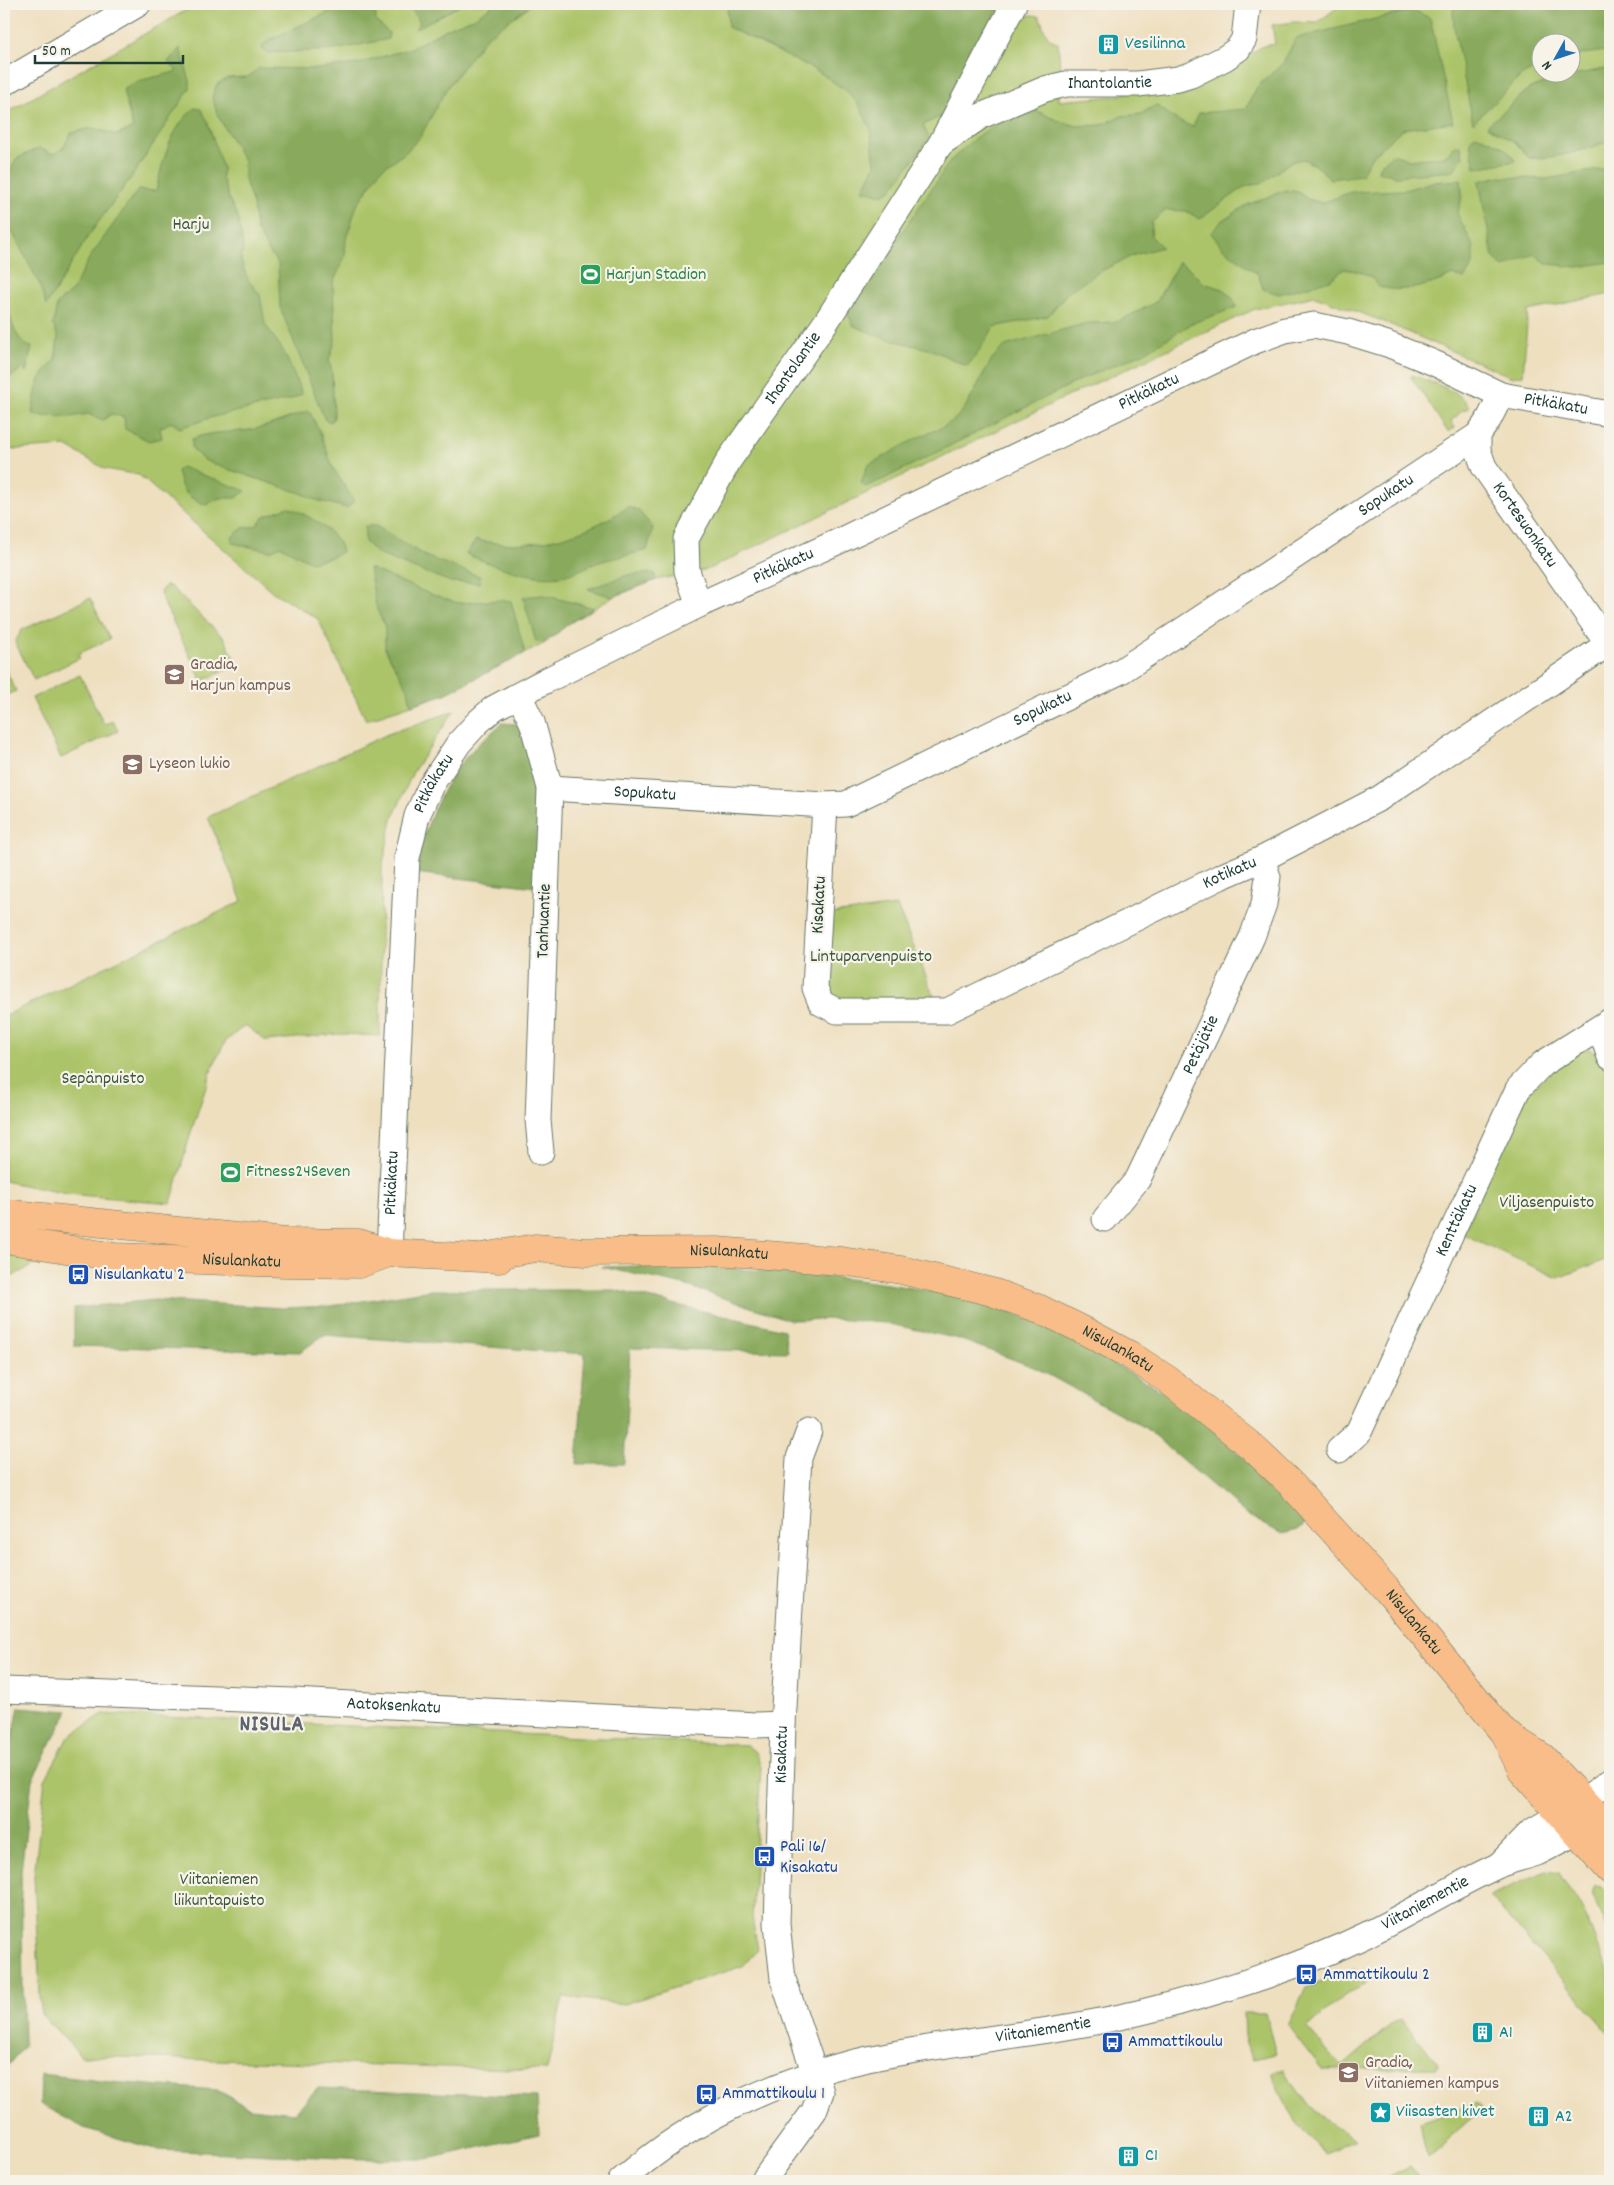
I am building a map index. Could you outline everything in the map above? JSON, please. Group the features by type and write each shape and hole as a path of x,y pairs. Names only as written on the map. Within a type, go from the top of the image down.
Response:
{"main road":[{"name":"Nisulankatu","path":"4,1213 286,1242 359,1243 390,1253 481,1257 534,1263 586,1252 718,1251 832,1260 892,1269 992,1292 1040,1309 1130,1355 1168,1380 1250,1445 1291,1484 1387,1590 1504,1733 1523,1772 1567,1824 1610,1870"},
{"name":"Nisulankatu","path":"4,1239 115,1257 359,1264 390,1253"},
{"name":"Nisulankatu","path":"1504,1733 1542,1757 1601,1816"}],"street":[{"path":"4,83 138,4"},
{"name":"Ihantolantie","path":"699,605 686,571 686,539 729,460 826,322 941,143 1014,4"},
{"name":"Ihantolantie","path":"941,143 981,116 1045,89 1066,84 1138,84 1178,80 1191,75 1225,58 1238,49 1244,39 1248,4"},
{"name":"Pitkäkatu","path":"390,1253 407,858 417,816 431,785 445,762 478,722 494,708 699,605 837,542 1255,341 1285,330 1314,325 1348,332 1387,344 1434,363 1501,395 1610,414"},
{"path":"1478,435 1489,419 1501,395"},
{"name":"Kortesuonkatu","path":"1478,435 1478,450 1484,467 1609,645"},
{"name":"Sopukatu","path":"550,788 825,805 846,804 1121,671 1478,435"},
{"name":"Kotikatu","path":"821,1003 836,1011 946,1011 1220,877 1262,859 1380,798 1609,645"},
{"name":"Tanhuantie","path":"519,695 532,722 550,788 538,1120 541,1152"},
{"name":"Kisakatu","path":"821,1003 815,988 825,805"},
{"name":"Petäjätie","path":"1105,1220 1138,1179 1252,937 1264,904 1268,877 1262,859"},
{"path":"1605,1024 1610,1056"},
{"name":"Kenttäkatu","path":"1339,1450 1359,1432 1518,1089 1542,1064 1605,1024"},
{"name":"Kisakatu","path":"763,2181 814,2111 821,2092 783,1979 777,1924 783,1724 798,1458 809,1431"},
{"name":"Aatoksenkatu","path":"4,1690 293,1701 783,1724"},
{"name":"Viitaniementie","path":"621,2181 680,2136 719,2112 785,2083 815,2073 887,2055 1104,2020 1221,1990 1286,1969 1365,1936 1499,1865 1537,1852 1567,1824 1601,1816 1610,1781"}],"green space":[{"name":"Harju","path":"197,4 1001,4 1001,8 1023,18 1031,15 1039,16 1047,35 1058,43 1060,67 1059,101 1116,96 1247,56 1263,46 1275,44 1272,25 1294,22 1317,23 1339,6 1339,4 1610,4 1610,294 1528,311 1523,375 1512,377 1382,321 1315,296 1255,309 1066,397 709,569 656,580 613,597 568,624 545,643 445,694 366,720 318,619 273,592 139,475 105,469 66,446 4,450 4,114"},
{"path":"338,4 375,4 376,21 389,33 388,39 335,50 267,53 262,50 263,45 269,40 331,11"},
{"path":"404,4 463,4 415,29 420,22 412,10"},
{"path":"495,4 532,4 486,37 447,88 420,137 405,153 381,169 357,205 346,239 345,256 333,283 335,342 329,360 332,373 334,417 331,422 325,420 280,307 278,263 269,252 256,229 253,205 244,176 244,161 218,116 212,97 217,84 228,78 248,77 259,68 318,69 358,64 411,48 452,26 474,18"},
{"path":"727,4 1001,4 943,115 923,125 929,138 892,189 883,195 863,190 875,165 871,130 859,105 848,92 819,72 728,27"},
{"path":"1166,4 1228,4 1227,7 1186,8"},
{"path":"1462,4 1610,4 1610,50 1582,54 1582,32 1532,32 1532,70 1522,75 1473,123 1454,27 1453,10"},
{"path":"1413,10 1430,18 1453,122 1402,129 1372,156 1361,175 1330,179 1321,169 1304,159 1290,162 1264,182 1244,187 1200,219 1186,211 1166,210 1152,222 1151,236 1162,247 1134,255 1099,272 1068,292 1048,316 994,327 967,366 932,350 881,337 854,326 847,313 951,160 975,138 1004,119 1034,110 1077,126 1101,125 1122,116 1141,114 1156,105 1178,121 1193,127 1199,113 1246,109 1257,87 1283,63 1296,38"},
{"path":"180,48 190,81 190,88 133,175 89,235 46,306 40,285 5,218 4,184 16,159 39,148 53,154 63,148 71,133 92,128 117,135 133,128 123,90 142,80 177,71 168,62"},
{"path":"1610,68 1610,141 1581,151 1529,158 1516,143 1487,126 1530,88 1548,82 1582,82 1582,73"},
{"path":"195,108 201,109 207,120 223,169 222,177 229,199 237,215 243,245 241,261 248,280 260,295 265,324 284,352 302,394 292,399 213,417 180,428 171,422 160,428 162,438 149,441 125,429 124,417 111,414 103,420 88,414 70,417 37,416 32,413 36,390 44,373 55,361 58,337 53,325 57,304 72,291 90,257 138,190 156,191 165,157 174,135 186,116"},
{"path":"1475,135 1492,141 1508,151 1515,161 1475,168 1470,141"},
{"path":"1460,145 1463,156 1453,171 1396,176 1378,171 1380,165 1394,154 1409,160 1446,156 1455,146"},
{"path":"1610,168 1610,262 1578,267 1548,264 1534,254 1503,267 1493,257 1479,181 1497,177 1546,179"},
{"path":"1461,180 1462,197 1457,213 1473,246 1473,265 1464,279 1452,275 1436,282 1408,289 1389,289 1378,285 1367,275 1344,269 1330,280 1279,294 1263,289 1258,274 1223,248 1211,233 1222,221 1247,205 1286,190 1298,192 1308,199 1322,203 1351,192 1405,190 1432,182"},
{"path":"1179,262 1191,270 1203,283 1223,289 1233,299 1237,307 1193,323 1143,353 1084,378 884,479 865,487 861,483 868,465 953,421 965,408 991,361 1005,346 1087,323 1117,322 1156,302"},
{"path":"6,290 12,324 20,340 32,347 26,372 22,368 4,383 4,291"},
{"path":"1412,375 1453,391 1466,402 1469,408 1462,411 1451,421 1455,428 1448,432 1411,377"},
{"path":"309,411 320,432 333,468 354,501 347,508 316,500 301,493 218,466 202,459 192,448 192,439 199,436 258,428"},
{"path":"181,467 246,491 236,498 219,498 206,505 189,496 183,489 177,471"},
{"path":"288,507 312,519 329,531 340,545 342,552 329,558 311,562 281,546 270,551 232,543 232,537 243,528 256,526 264,516"},
{"path":"628,507 638,510 653,528 647,550 601,561 566,575 554,577 529,575 502,568 466,554 476,540 516,544 555,539 574,534"},
{"path":"365,526 376,526 425,556 481,577 479,583 451,582 378,554 365,542"},
{"path":"369,568 430,594 458,603 511,601 525,653 445,694 411,705 408,689 385,649 385,626 377,610"},
{"path":"654,573 656,580 613,597 588,589 628,575"},
{"path":"165,586 170,586 225,639 237,665 202,681 162,599 160,592"},
{"path":"543,595 594,608 568,624 545,643 536,642 523,597"},
{"path":"90,598 110,639 78,654 80,658 34,680 15,642 22,630"},
{"path":"4,666 16,691 4,696"},
{"path":"80,675 104,724 113,721 118,731 61,758 32,698"},
{"name":"Sepänpuisto","path":"454,711 413,772 392,820 382,869 380,1036 338,1034 266,1041 245,1025 225,1042 213,1066 191,1132 171,1203 67,1194 4,1181 4,1016 242,901 208,817 388,734"},
{"path":"502,723 516,724 527,734 538,788 536,887 414,873 427,826 449,780 472,751"},
{"name":"Lintuparvenpuisto","path":"897,906 936,1001 839,1000 830,994 827,986 831,914"},
{"name":"Viljasenpuisto","path":"1580,1049 1589,1049 1600,1055 1610,1087 1610,1258 1558,1278 1463,1234 1526,1093"},
{"path":"4,1250 28,1253 35,1264 4,1281"},
{"path":"691,1265 804,1274 879,1283 953,1296 990,1305 1026,1318 1064,1336 1124,1369 1187,1408 1219,1434 1305,1524 1298,1530 1282,1534 1247,1515 1144,1427 1036,1368 959,1339 885,1323 834,1319 790,1320 684,1285 602,1267"},
{"path":"431,1290 614,1290 784,1330 788,1352 630,1348 624,1464 577,1464 585,1354 324,1335 300,1352 74,1346 74,1308 155,1300 282,1308 331,1306"},
{"path":"19,1707 68,1711 32,1780 21,1871 24,2046 4,2070 4,1780"},
{"name":"Viitaniemen liikuntapuisto","path":"103,1714 747,1745 755,1752 761,1767 752,1918 758,1949 743,1966 624,2004 563,1997 547,2070 81,2056 41,2014 34,1876 45,1780 68,1737"},
{"path":"1546,1871 1559,1873 1582,1909 1604,1960 1610,1982 1610,2033 1489,1896"},
{"path":"1596,1885 1602,1886 1610,1895 1610,1936 1593,1893"},
{"path":"1354,1969 1367,1984 1347,1993 1307,2028 1342,2067 1395,2021 1400,2019 1438,2063 1435,2068 1322,2070 1288,2026 1306,1987"},
{"path":"1244,2013 1265,2013 1276,2054 1252,2059 1245,2036"},
{"path":"1284,2068 1305,2101 1314,2110 1332,2125 1355,2139 1325,2154 1299,2126 1282,2097 1272,2072"},
{"path":"41,2074 110,2082 217,2090 250,2108 294,2113 318,2088 537,2097 539,2134 427,2159 366,2159 158,2150 84,2128 40,2104"},
{"path":"1476,2103 1483,2109 1427,2158 1420,2123"},
{"path":"1410,2167 1423,2181 1381,2181"}],"place":[{"name":"Vesilinna","path":"1109,44"},
{"name":"Harjun Stadion","path":"590,275"},
{"name":"Gradia, Harjun kampus","path":"174,675"},
{"name":"Lyseon lukio","path":"133,764"},
{"name":"Fitness24Seven","path":"230,1172"},
{"name":"Nisulankatu 2","path":"78,1275"},
{"name":"Pali 16/ Kisakatu","path":"764,1857"},
{"name":"Ammattikoulu 2","path":"1307,1975"},
{"name":"A1","path":"1483,2033"},
{"name":"Ammattikoulu","path":"1112,2042"},
{"name":"Gradia, Viitaniemen kampus","path":"1349,2073"},
{"name":"Ammattikoulu 1","path":"706,2094"},
{"name":"Viisasten kivet","path":"1380,2112"},
{"name":"A2","path":"1539,2117"},
{"name":"C1","path":"1129,2156"}],"district":[{"name":"NISULA","path":"272,1725"}]}
